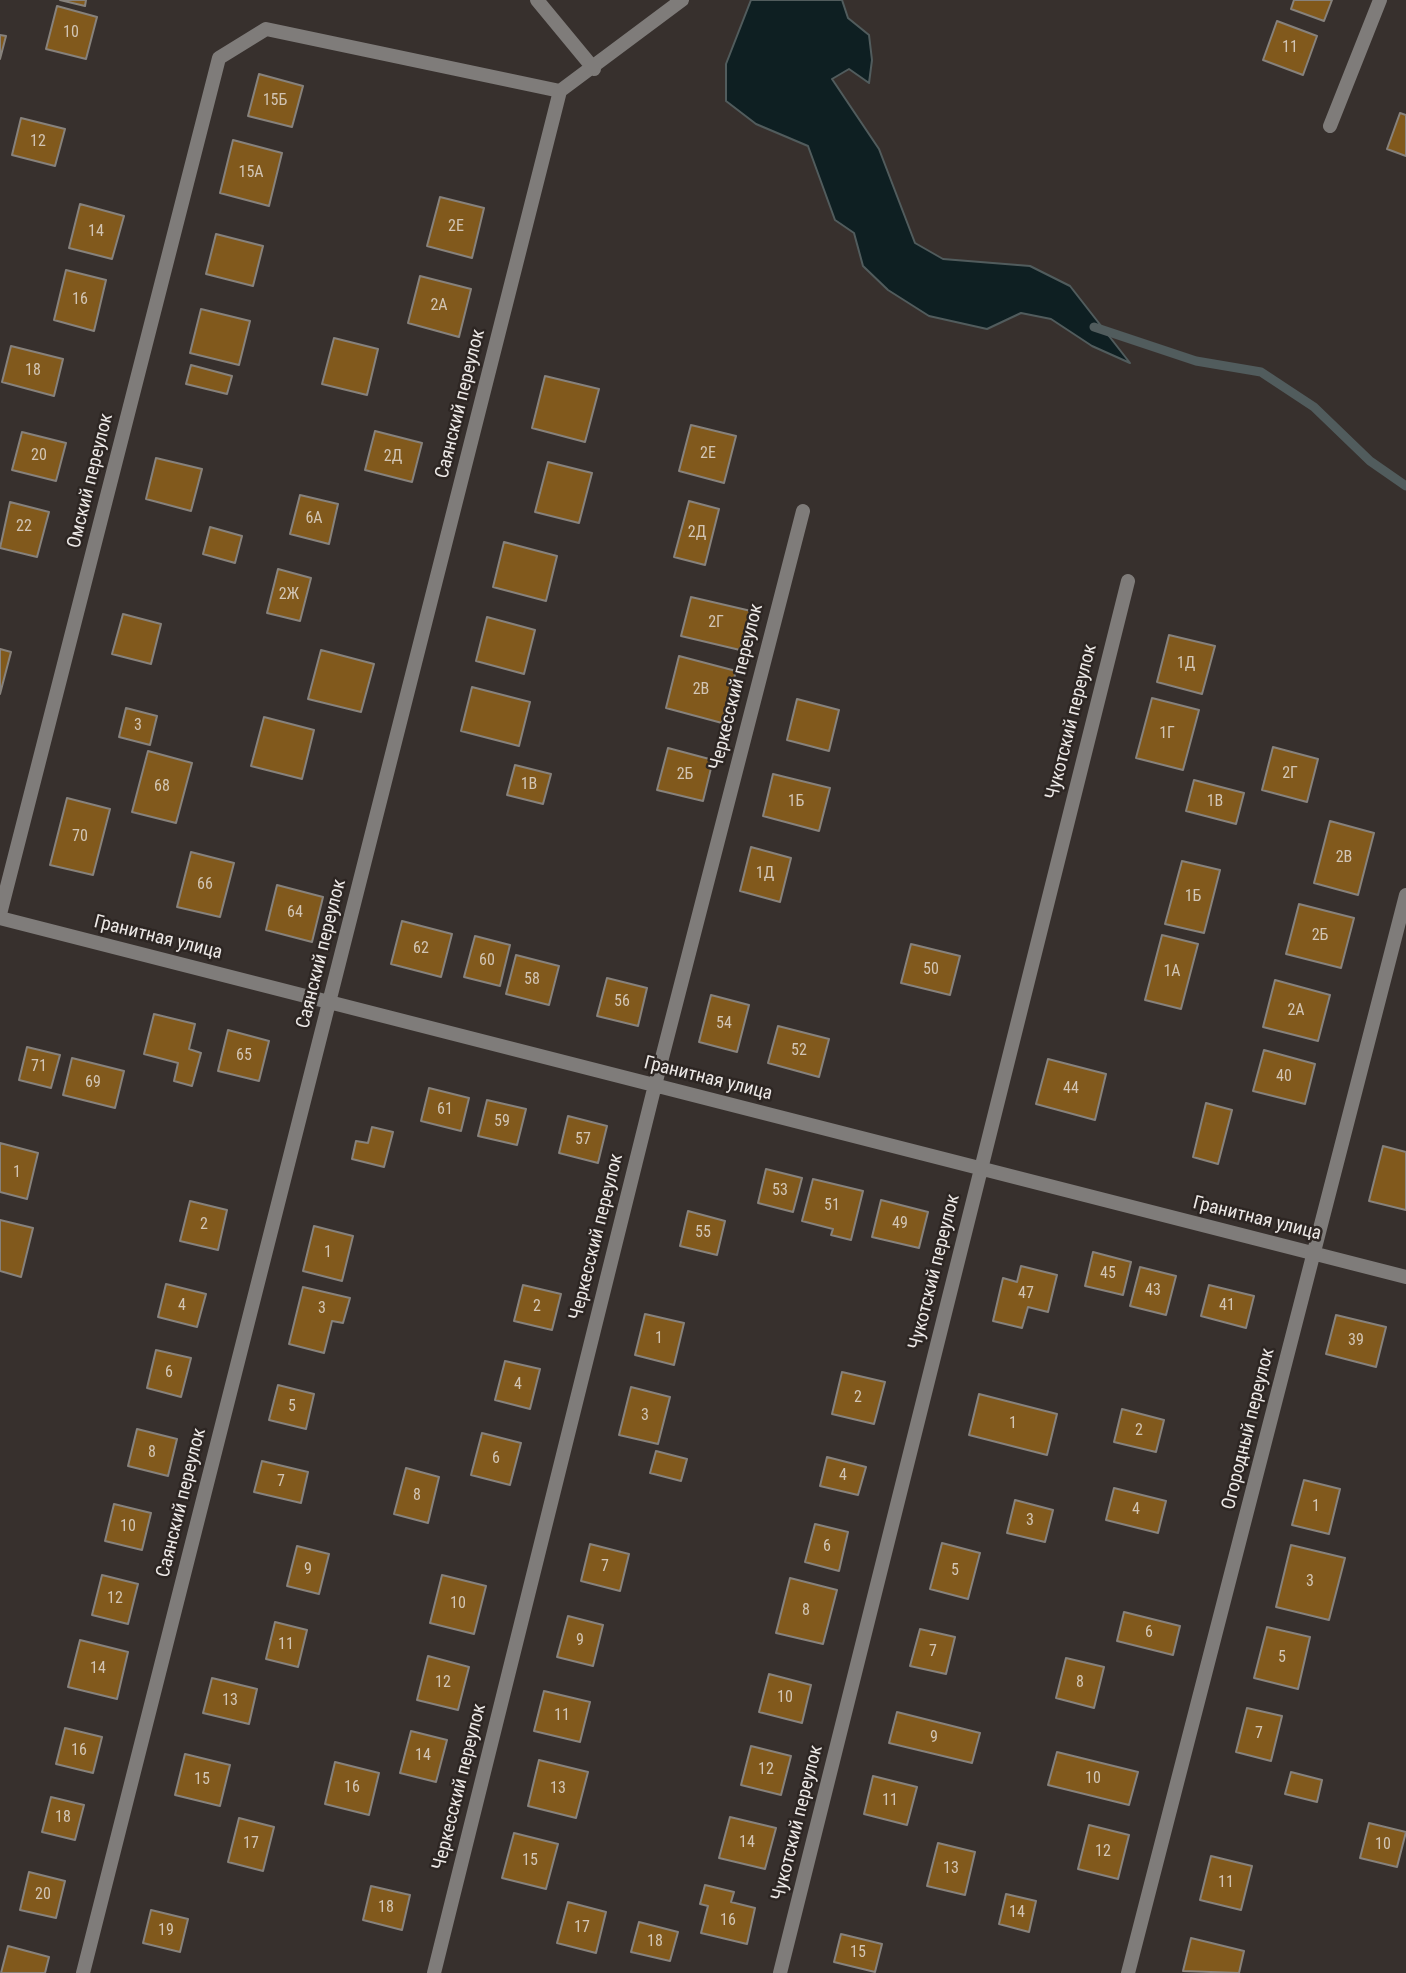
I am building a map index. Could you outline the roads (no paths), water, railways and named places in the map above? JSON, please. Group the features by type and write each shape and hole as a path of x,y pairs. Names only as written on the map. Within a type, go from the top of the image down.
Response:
{"street":[{"path":"537,0 594,69"},
{"path":"560,91 594,69 682,0"},
{"path":"1330,126 1380,0"},
{"name":"Омский переулок","path":"0,916 219,58 266,29 560,91"},
{"name":"Саянский переулок","path":"83,1973 560,91"},
{"name":"Черкесский переулок","path":"434,1973 654,1085 803,511"},
{"name":"Чукотский переулок","path":"780,1973 1128,581"},
{"name":"Огородный переулок","path":"1128,1973 1406,895"},
{"name":"Гранитная улица","path":"0,916 1406,1277"}],"waterway":[{"path":"1094,327 1196,361 1261,372 1314,407 1370,461 1406,486"}]}
